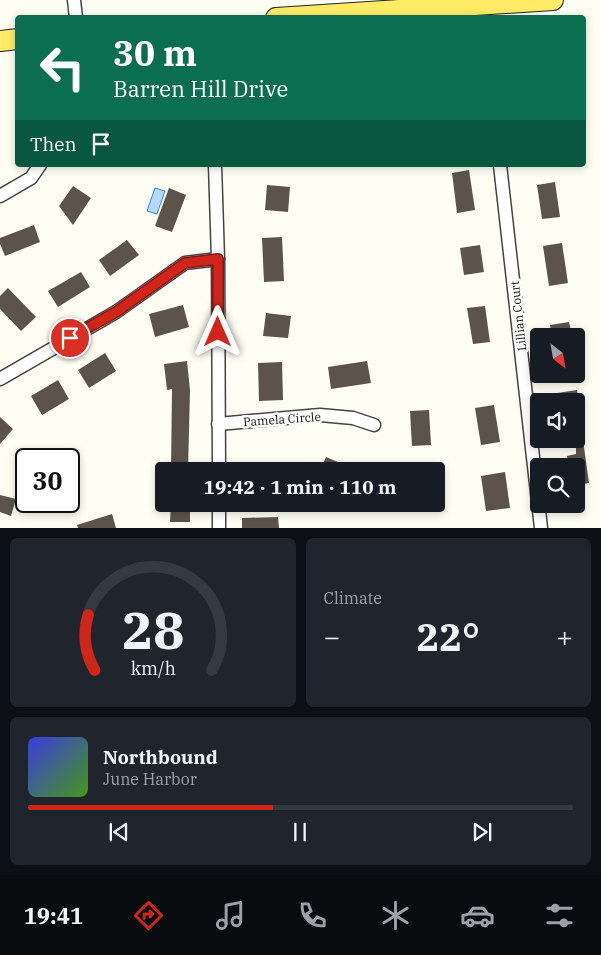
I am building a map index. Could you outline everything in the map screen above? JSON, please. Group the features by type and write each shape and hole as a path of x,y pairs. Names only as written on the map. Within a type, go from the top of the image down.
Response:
{"main road":[{"path":"306,15 417,4 457,12 553,0"},
{"path":"0,41 15,39"}],"street":[{"path":"74,0 76,15"},
{"path":"0,196 31,178 39,167"},
{"path":"215,167 218,259 219,462"},
{"name":"Lillian Court","path":"500,167 541,528"},
{"path":"0,379 116,312 185,263 218,259"},
{"name":"Pamela Circle","path":"218,424 320,415 353,418 374,425"},
{"path":"219,512 219,528"}],"water":[{"path":"155,188 165,191 157,214 147,211"}],"building":[{"path":"469,170 475,210 457,213 452,173"},
{"path":"555,182 560,217 542,219 537,185"},
{"path":"267,185 290,187 288,212 265,210"},
{"path":"73,186 91,198 73,225 59,206"},
{"path":"169,188 186,195 172,232 155,226"},
{"path":"34,225 40,242 5,256 0,244 0,238"},
{"path":"282,237 284,281 264,282 262,238"},
{"path":"127,240 139,255 110,276 99,260"},
{"path":"562,243 568,283 549,286 543,246"},
{"path":"480,245 484,272 464,275 460,248"},
{"path":"81,272 90,287 58,307 48,291"},
{"path":"8,288 36,317 21,331 0,309 0,296"},
{"path":"183,305 189,327 155,337 149,314"},
{"path":"485,306 490,342 473,344 467,308"},
{"path":"266,313 291,316 288,338 263,336"},
{"path":"569,322 570,328 551,328 550,325"},
{"path":"105,353 116,371 89,388 78,370"},
{"path":"187,361 190,390 188,462 171,462 172,389 167,390 164,364"},
{"path":"367,361 371,383 331,389 328,367"},
{"path":"282,362 283,400 259,401 258,363"},
{"path":"58,380 69,399 42,415 31,396"},
{"path":"577,390 578,393 557,393"},
{"path":"494,405 500,442 481,445 475,408"},
{"path":"429,410 431,445 412,446 410,411"},
{"path":"0,417 13,429 0,444"},
{"path":"576,448 584,448 589,483 585,484 585,458 567,458 567,456 576,454"},
{"path":"326,457 338,462 324,462"},
{"path":"505,472 510,508 486,511 481,476"},
{"path":"0,495 15,499 11,516 0,512"},
{"path":"171,512 190,512 190,522 170,522"},
{"path":"112,514 116,528 78,528 77,525"},
{"path":"278,517 279,528 242,528 242,518"}],"route":[{"path":"70,338 116,312 185,263 218,259 218,332"}]}
